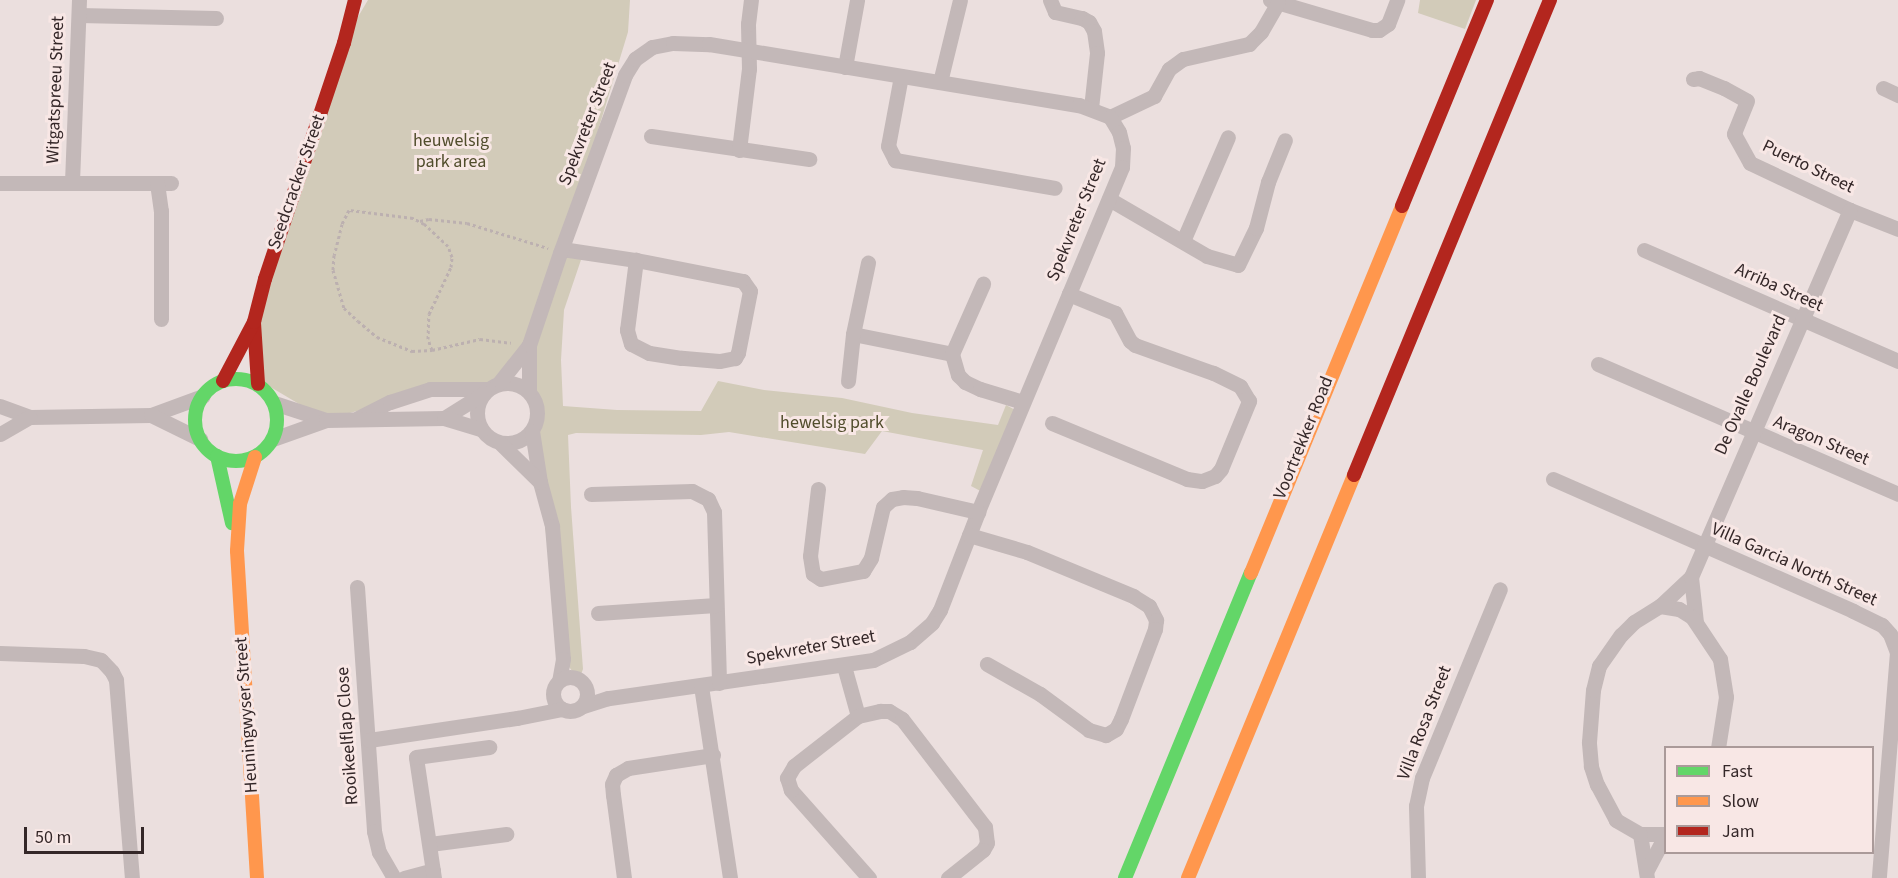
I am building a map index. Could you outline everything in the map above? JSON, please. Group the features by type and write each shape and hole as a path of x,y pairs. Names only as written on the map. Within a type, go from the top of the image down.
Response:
{"main road":[{"name":"Seedcracker Street","path":"223,381 254,322 265,279 344,44 355,0"},
{"name":"Seedcracker Street","path":"344,44 365,0"},
{"name":"Voortrekker Road","path":"1125,878 1487,0"},
{"path":"1188,878 1550,0"},
{"name":"Seedcracker Street","path":"254,322 258,384"},
{"path":"243,379 258,384 274,403 278,415 273,439 255,457 242,460 217,456 200,439 195,418 203,396 223,381 243,379"},
{"name":"Heuningwyser Street","path":"217,456 237,551 257,878"},
{"name":"Heuningwyser Street","path":"237,551 242,495 255,457"}],"street":[{"path":"739,150 750,52 747,33 751,0"},
{"path":"845,67 857,0"},
{"path":"940,82 960,0"},
{"path":"1050,0 1055,12 1082,18 1089,22 1094,31 1098,52 1091,108"},
{"path":"1110,117 1154,96 1169,69 1183,59 1249,44 1261,32 1274,1 1372,30 1379,30 1388,24 1397,0"},
{"path":"79,7 216,18"},
{"name":"Witgatspreeu Street","path":"72,182 79,7"},
{"name":"Spekvreter Street","path":"529,391 529,345 561,251 625,75 634,59 652,47 673,43 710,44 1091,108 1110,117 1119,132 1123,148 1122,167 1023,402 940,610 924,631 885,656 844,666 608,698 581,707"},
{"path":"901,76 888,146 895,160 1055,188"},
{"name":"Puerto Street","path":"1693,79 1699,78 1724,88 1747,101 1734,134 1750,163 1850,210 1898,229"},
{"path":"1883,88 1898,95"},
{"path":"651,136 809,159"},
{"path":"1183,241 1228,137"},
{"path":"1109,199 1207,256 1232,265 1240,263 1256,228 1268,182 1286,140"},
{"path":"0,183 164,183 161,212 161,319"},
{"name":"De Ovalle Boulevard","path":"1640,834 1622,826 1601,797 1591,766 1590,722 1595,679 1605,656 1634,622 1660,606 1690,577 1751,432 1850,210"},
{"name":"Arriba Street","path":"1644,250 1898,361"},
{"path":"561,251 636,260 731,277 747,284 750,291 738,353 735,358 719,361 681,358 649,353 632,344 627,330 636,260"},
{"path":"848,381 853,334 868,263"},
{"path":"983,284 952,354 958,375 980,389 1023,402"},
{"path":"1052,423 1187,479 1202,481 1215,476 1221,469 1249,401 1240,386 1213,373 1135,345 1130,341 1115,313 1069,294"},
{"path":"853,334 952,354"},
{"name":"Spekvreter Street","path":"491,388 529,345"},
{"name":"Aragon Street","path":"1598,364 1898,494"},
{"path":"355,419 390,402 430,388 491,388 517,384 529,391 538,411 532,431 540,482 552,526 563,659 558,705 568,711 581,707 585,702 584,685 562,684"},
{"path":"444,418 491,388"},
{"path":"481,429 477,408 491,388"},
{"path":"0,428 0,407 30,417 151,415 203,396"},
{"path":"274,403 326,420"},
{"path":"151,415 200,439"},
{"path":"0,434 30,417"},
{"path":"273,439 326,420 444,418 481,429 490,438 500,442 540,482"},
{"path":"500,442 519,441 532,431"},
{"name":"Villa Garcia North Street","path":"1553,478 1853,611 1882,625 1890,634 1897,652 1878,809 1879,878"},
{"path":"818,489 810,556 813,574 821,579 863,571 871,558 883,507 892,500 903,496 978,512"},
{"path":"591,494 692,491 708,499 714,512 719,683"},
{"path":"969,535 1027,552 1133,596 1149,606 1156,620 1155,629 1121,719 1116,729 1106,735 1089,730 1040,694 987,664"},
{"path":"1690,577 1696,622"},
{"name":"Rooikeelflap Close","path":"357,587 374,831 379,852 394,878"},
{"name":"Villa Rosa Street","path":"1418,878 1416,806 1422,778 1500,589"},
{"path":"598,613 716,605"},
{"path":"1660,606 1679,609 1696,622 1720,659 1726,681 1725,709 1718,746"},
{"path":"0,653 84,656 101,660 112,672 116,680 132,878"},
{"path":"844,666 858,716"},
{"path":"537,714 562,684"},
{"path":"701,686 730,878"},
{"name":"Spekvreter Street","path":"586,691 608,698"},
{"path":"369,740 562,709"},
{"path":"869,878 786,783 794,766 858,716 870,712 889,711 902,719 985,827 987,843 983,850 948,878"},
{"path":"404,878 433,874 416,757 489,747"},
{"path":"624,878 612,784 616,775 628,768 713,755"},
{"path":"430,844 506,834"},
{"path":"1647,874 1640,834 1664,834"},
{"path":"1647,874 1664,836"}],"path":[{"path":"432,350 428,339 429,314 451,267 452,257 442,238 419,221 390,214 349,210 336,245 333,270 344,308 378,337 412,351 432,350 480,339 529,345"},
{"path":"419,221 429,219 467,223 561,251"}],"green space":[{"name":"heuwelsig park area","path":"368,0 630,0 628,32 562,248 584,251 564,310 561,360 563,406 617,410 701,411 718,381 764,390 842,398 912,413 998,425 1006,405 1019,412 986,494 971,486 983,450 882,431 865,454 729,432 701,435 576,433 568,435 583,669 579,680 563,659 532,431 538,411 529,391 529,345 499,383 436,388 326,420 257,379 254,335 346,37"},
{"path":"1420,0 1476,0 1465,29 1418,13"}],"traffic: fast":[{"path":"236,379 252,382 265,391 274,404 277,420 274,436 265,449 252,458 236,461 220,458 207,449 198,436 195,420 198,404 207,391 220,382 236,379"},
{"path":"217,456 232,523"},
{"path":"1125,878 1251,573"}],"traffic: slow":[{"path":"1251,573 1402,206"},
{"path":"255,457 240,504 237,551 257,878"},
{"path":"1188,878 1354,475"}],"traffic: jam":[{"path":"223,381 254,322 265,279 344,43 355,0"},
{"path":"1402,206 1487,0"},
{"path":"1354,475 1550,0"},
{"path":"254,323 258,384"}],"park label":[{"name":"hewelsig park","path":"832,423"}]}
